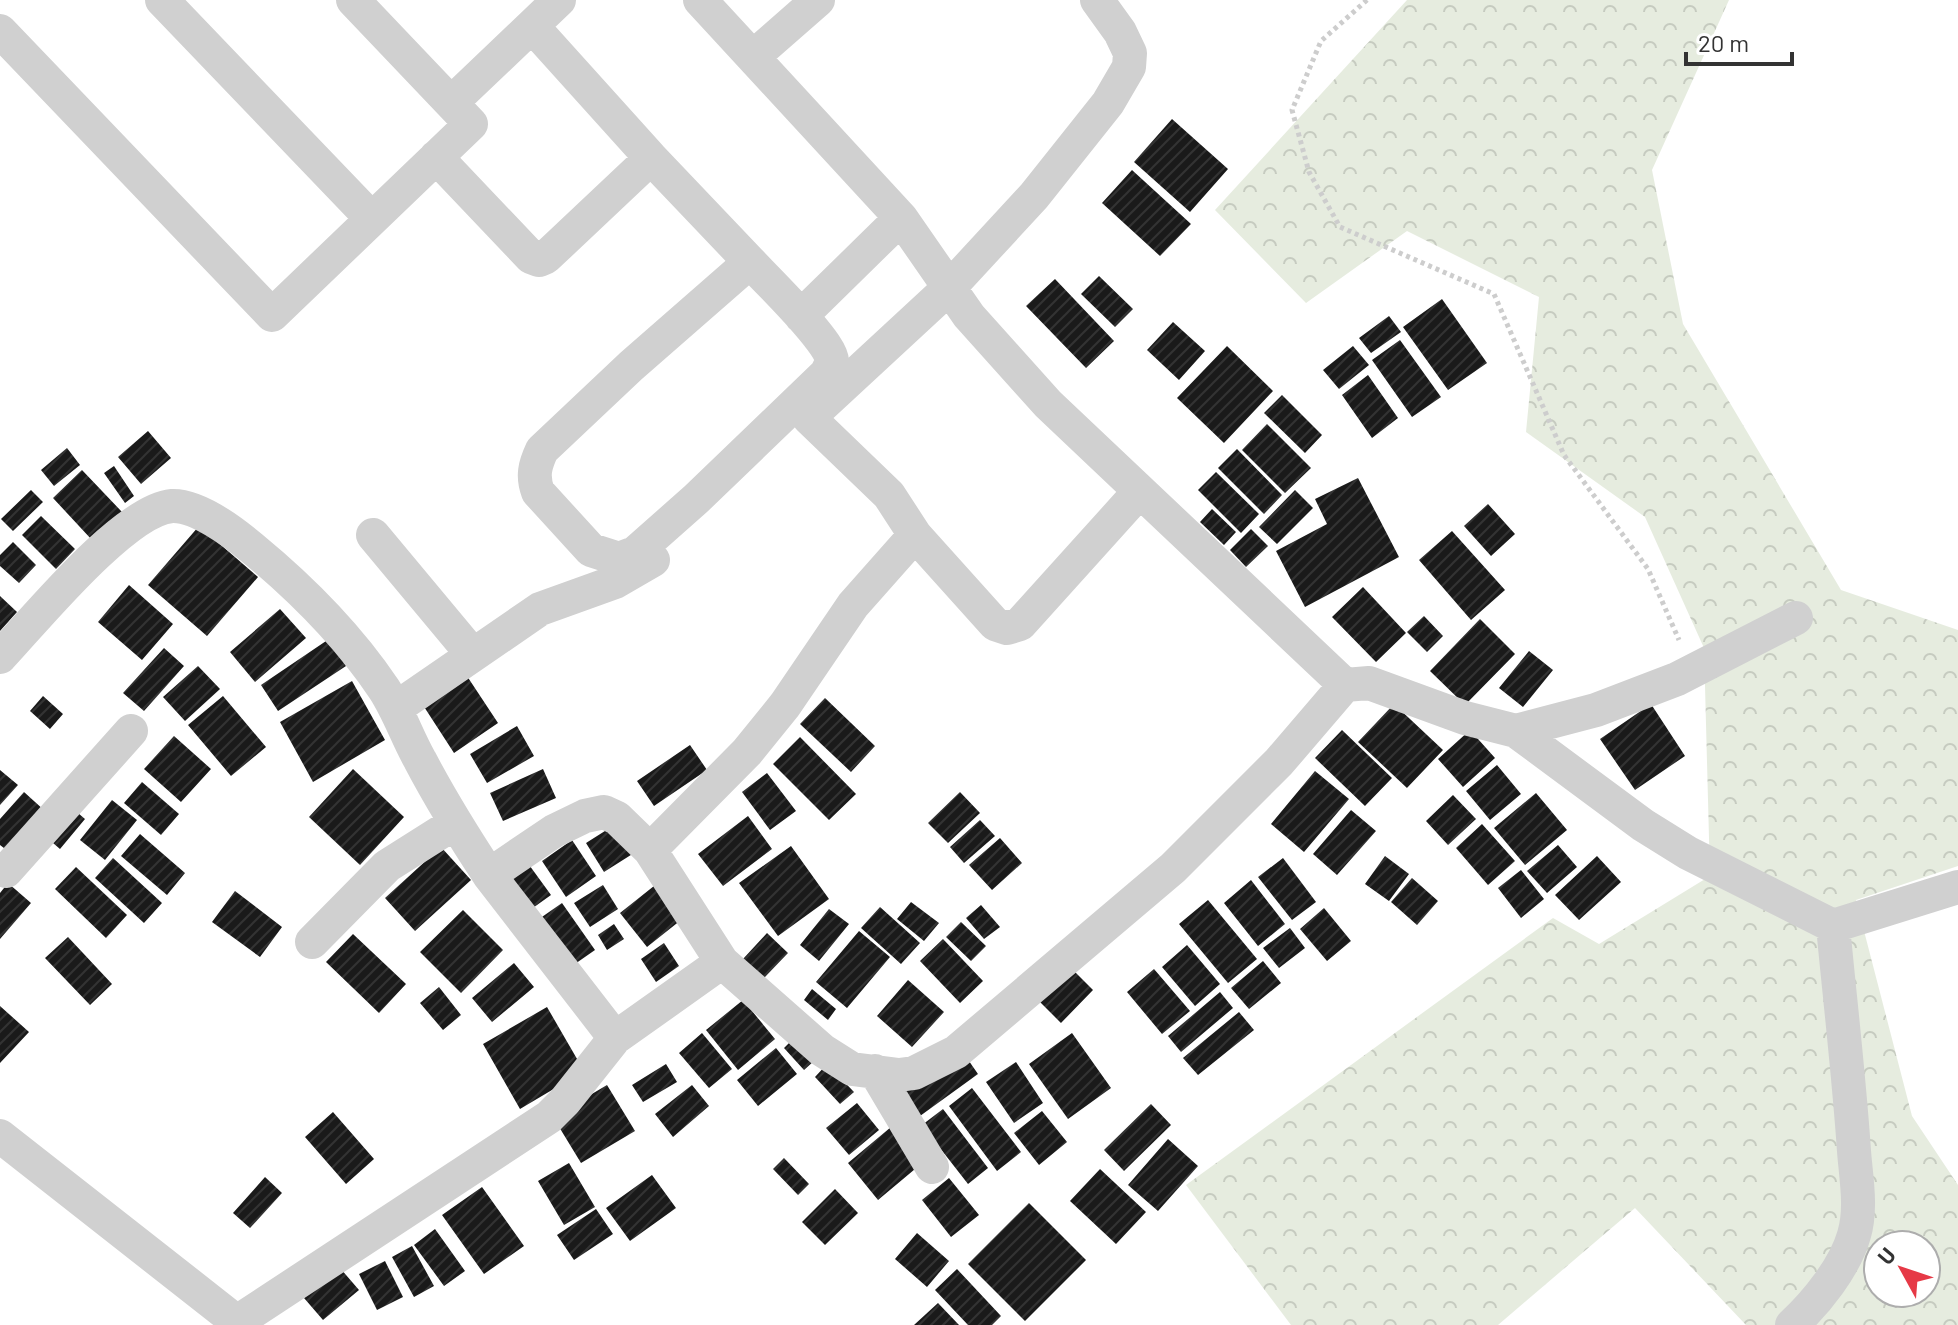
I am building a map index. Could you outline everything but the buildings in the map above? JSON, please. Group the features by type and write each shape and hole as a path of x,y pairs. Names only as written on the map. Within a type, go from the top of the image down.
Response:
{"street":[{"path":"162,0 372,219"},
{"path":"0,31 272,315 471,124 354,0"},
{"path":"451,103 559,0"},
{"path":"700,0 901,218 969,316 1048,404 1345,685"},
{"path":"754,56 818,0"},
{"path":"396,708 540,609 615,582 644,567 734,491 950,287 1034,196 1121,83 1129,67 1130,53 1120,32 1097,0"},
{"path":"532,26 651,158 750,262 801,316 829,350 832,361 827,373 635,553 619,559 591,550 538,492 534,481 535,465 542,450 631,366 750,262"},
{"path":"436,157 531,257 539,260 546,257 651,158"},
{"path":"801,316 901,218"},
{"path":"809,418 889,495 915,535 995,624 1007,628 1020,624 1140,491"},
{"path":"0,657 76,574 116,537 149,514 171,506 190,509 231,530 306,594 341,631 396,708 417,756 489,875 615,1038"},
{"path":"373,535 473,655"},
{"path":"650,850 747,752 785,705 853,605 915,535"},
{"path":"1516,731 1596,710 1692,671 1796,618"},
{"path":"489,875 526,847 585,816 604,812 617,818 650,850 722,962 822,1050 852,1069 899,1075 914,1073 956,1052 1173,868 1279,762 1345,685 1369,683 1465,718 1516,731 1665,839 1833,926 1958,887"},
{"path":"2,871 131,731"},
{"path":"312,942 387,866 455,823"},
{"path":"1792,1325 1809,1310 1832,1278 1853,1238 1858,1217 1852,1113 1833,926"},
{"path":"0,1136 238,1324 549,1117 615,1038 722,962"},
{"path":"875,1071 932,1167"}],"path":[{"path":"1367,0 1321,41 1292,110 1309,172 1340,227 1494,294 1564,455 1648,569 1692,671"}],"green space":[{"path":"1407,0 1729,0 1652,170 1683,324 1841,590 1958,630 1958,866 1856,900 1912,1116 1958,1185 1958,1325 1746,1325 1635,1208 1498,1325 1291,1325 1186,1185 1553,918 1599,944 1710,876 1704,648 1645,517 1526,432 1539,297 1407,231 1306,303 1215,210"}]}
